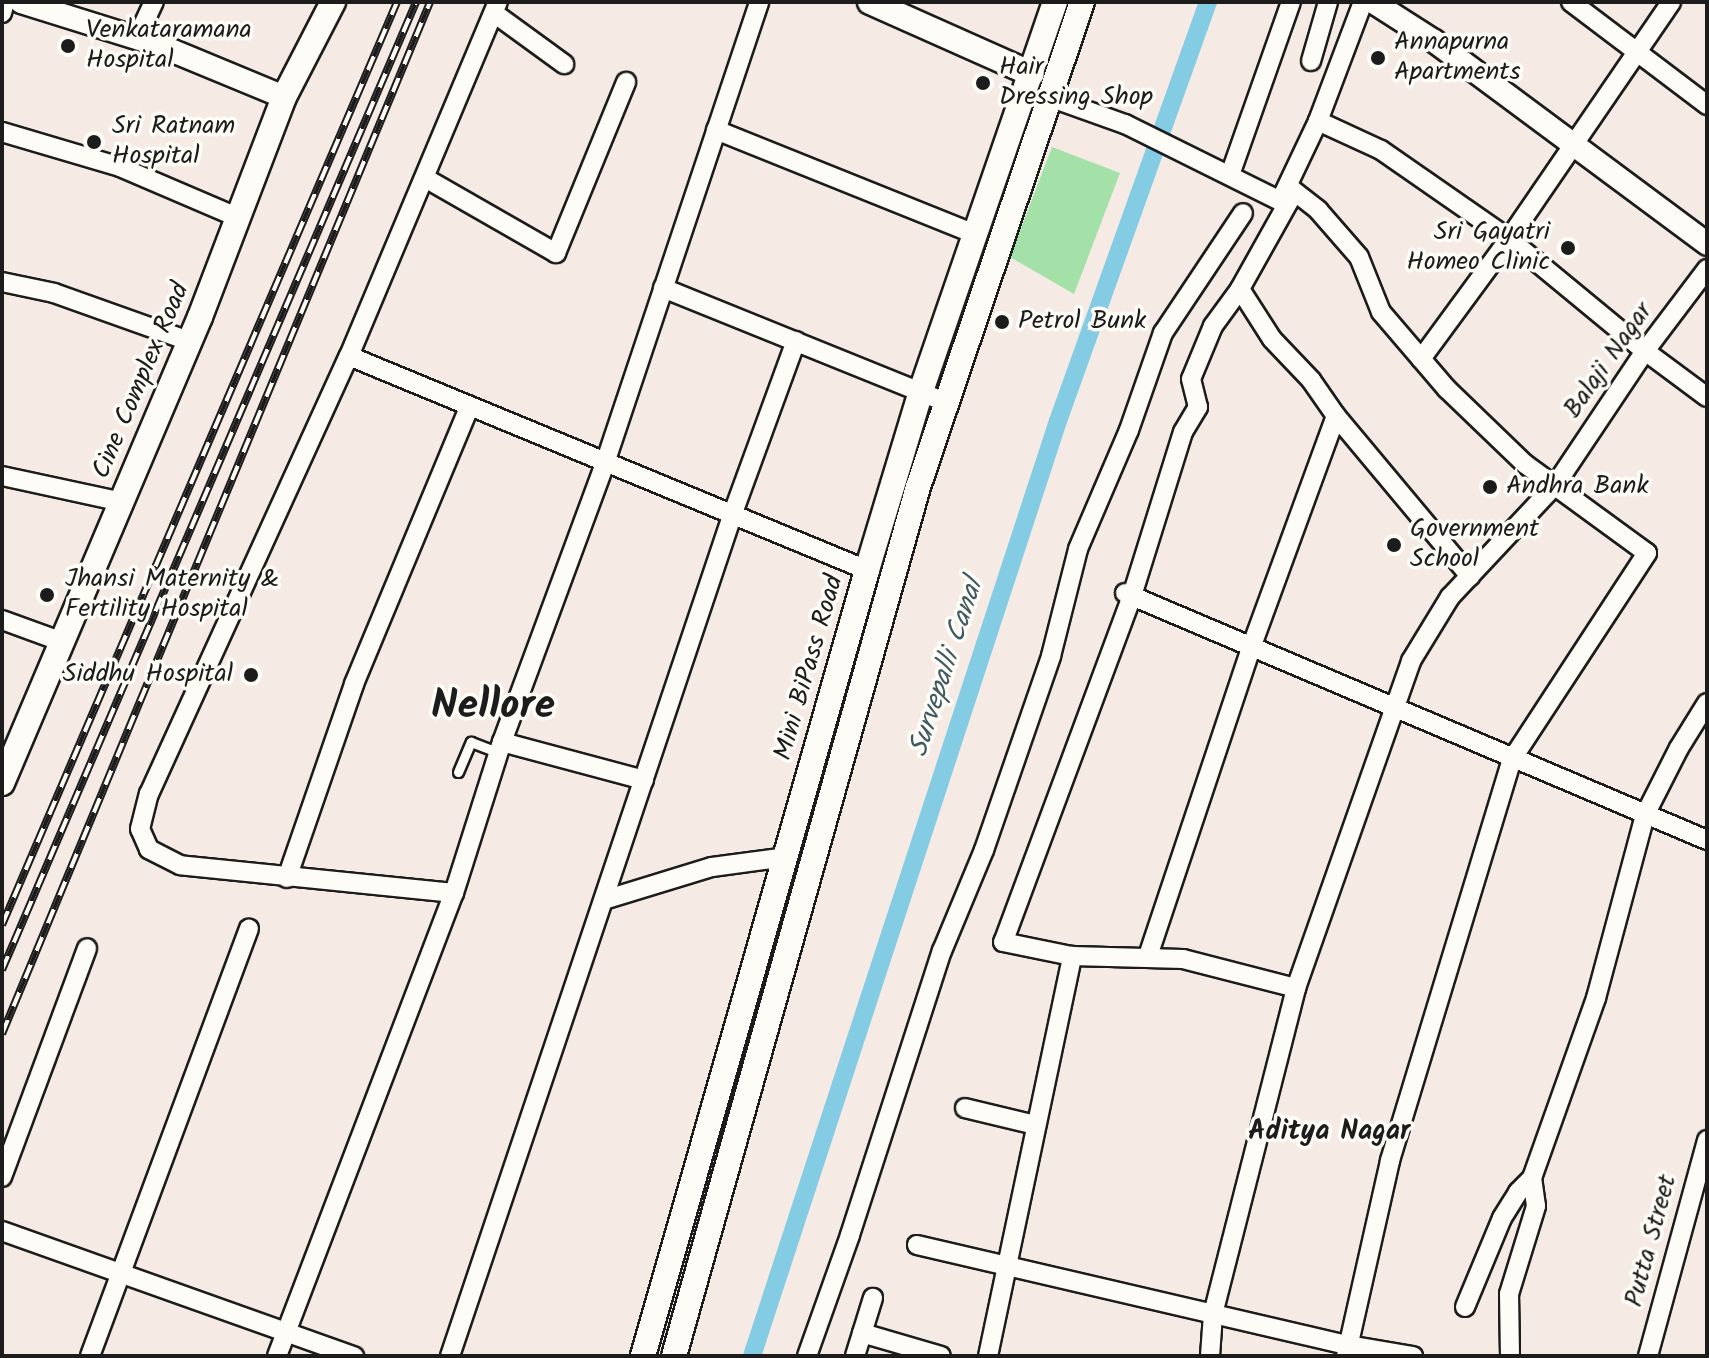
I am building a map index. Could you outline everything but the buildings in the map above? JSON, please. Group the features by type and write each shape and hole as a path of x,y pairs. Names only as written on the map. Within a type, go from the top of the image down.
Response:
{"main road":[{"name":"Cine Complex Road","path":"2,783 189,341 284,97 333,2"},
{"path":"870,2 1032,74"},
{"name":"Mini BiPass Road","path":"643,1356 920,394 1055,2"},
{"path":"674,1356 914,501 1082,2"}],"street":[{"path":"2,13 5,2"},
{"path":"21,2 137,38 284,97"},
{"path":"137,38 154,2"},
{"path":"277,1356 454,893 501,748 605,463 759,2"},
{"path":"1230,175 1291,2"},
{"path":"1311,61 1328,2"},
{"path":"1296,988 1183,959 1072,956 1003,942 1129,595 1183,432 1198,407 1191,379 1213,326 1240,289 1287,196 1363,2"},
{"path":"1373,2 1434,41 1707,244"},
{"path":"1571,2 1707,105"},
{"path":"1421,359 1509,239 1671,2"},
{"path":"454,893 180,865 149,849 140,829 149,794 349,356 496,7 564,64"},
{"path":"425,178 556,253 626,82"},
{"path":"1049,97 1125,124 1230,175 1318,210 1359,257 1381,312 1485,429 1525,464 1647,553 1512,759 1390,1161 1347,1350"},
{"path":"1318,121 1381,150 1509,239 1645,351 1707,397"},
{"path":"716,130 975,234"},
{"path":"2,132 120,167 239,218"},
{"path":"807,1356 850,1235 942,951 984,850 1051,656 1078,549 1129,430 1163,333 1243,213"},
{"name":"Balaji Nagar","path":"1210,1356 1213,1314 1296,988 1392,705 1411,661 1450,597 1556,484 1645,351 1707,269"},
{"path":"2,282 54,293 189,341"},
{"path":"663,288 945,402"},
{"path":"1240,289 1272,339 1311,380 1336,416 1470,576"},
{"path":"450,1356 733,513 796,341"},
{"path":"349,356 867,570"},
{"path":"287,878 354,684 470,406"},
{"path":"1148,956 1251,648 1336,416"},
{"path":"2,476 122,502"},
{"path":"1129,595 1707,840"},
{"path":"2,620 60,641"},
{"path":"1465,1307 1502,1218 1518,1192 1532,1178 1596,998 1645,815 1679,748 1707,703"},
{"path":"501,748 644,780"},
{"path":"604,900 712,867 787,857"},
{"path":"90,1356 249,929"},
{"path":"2,1177 87,948"},
{"path":"988,1356 1072,956"},
{"path":"965,1108 1036,1125"},
{"name":"Putta Street","path":"1648,1356 1707,1140"},
{"path":"1510,1356 1509,1294 1536,1206 1532,1178"},
{"path":"2,1231 354,1356"},
{"path":"917,1245 1213,1314 1347,1350 1413,1356"},
{"path":"855,1356 873,1298"},
{"path":"862,1333 941,1356"}],"lane":[{"path":"458,772 471,742 501,748"}],"green space":[{"path":"1052,147 1120,173 1074,294 1010,257"}],"waterway":[{"name":"Survepalli Canal","path":"752,1356 1058,421 1208,2"}],"railway":[{"path":"2,925 397,2"},
{"path":"2,970 416,2"},
{"path":"2,1034 430,2"}],"place":[{"name":"Venkataramana Hospital","path":"68,46"},
{"name":"Annapurna Apartments","path":"1378,58"},
{"name":"Hair Dressing Shop","path":"983,83"},
{"name":"Sri Ratnam Hospital","path":"94,142"},
{"name":"Sri Gayatri Homeo Clinic","path":"1568,248"},
{"name":"Petrol Bunk","path":"1002,322"},
{"name":"Andhra Bank","path":"1490,487"},
{"name":"Government School","path":"1394,545"},
{"name":"Jhansi Maternity & Fertility Hospital","path":"47,595"},
{"name":"Siddhu Hospital","path":"251,675"}],"district":[{"name":"Nellore","path":"493,707"},
{"name":"Aditya Nagar","path":"1329,1132"}]}
